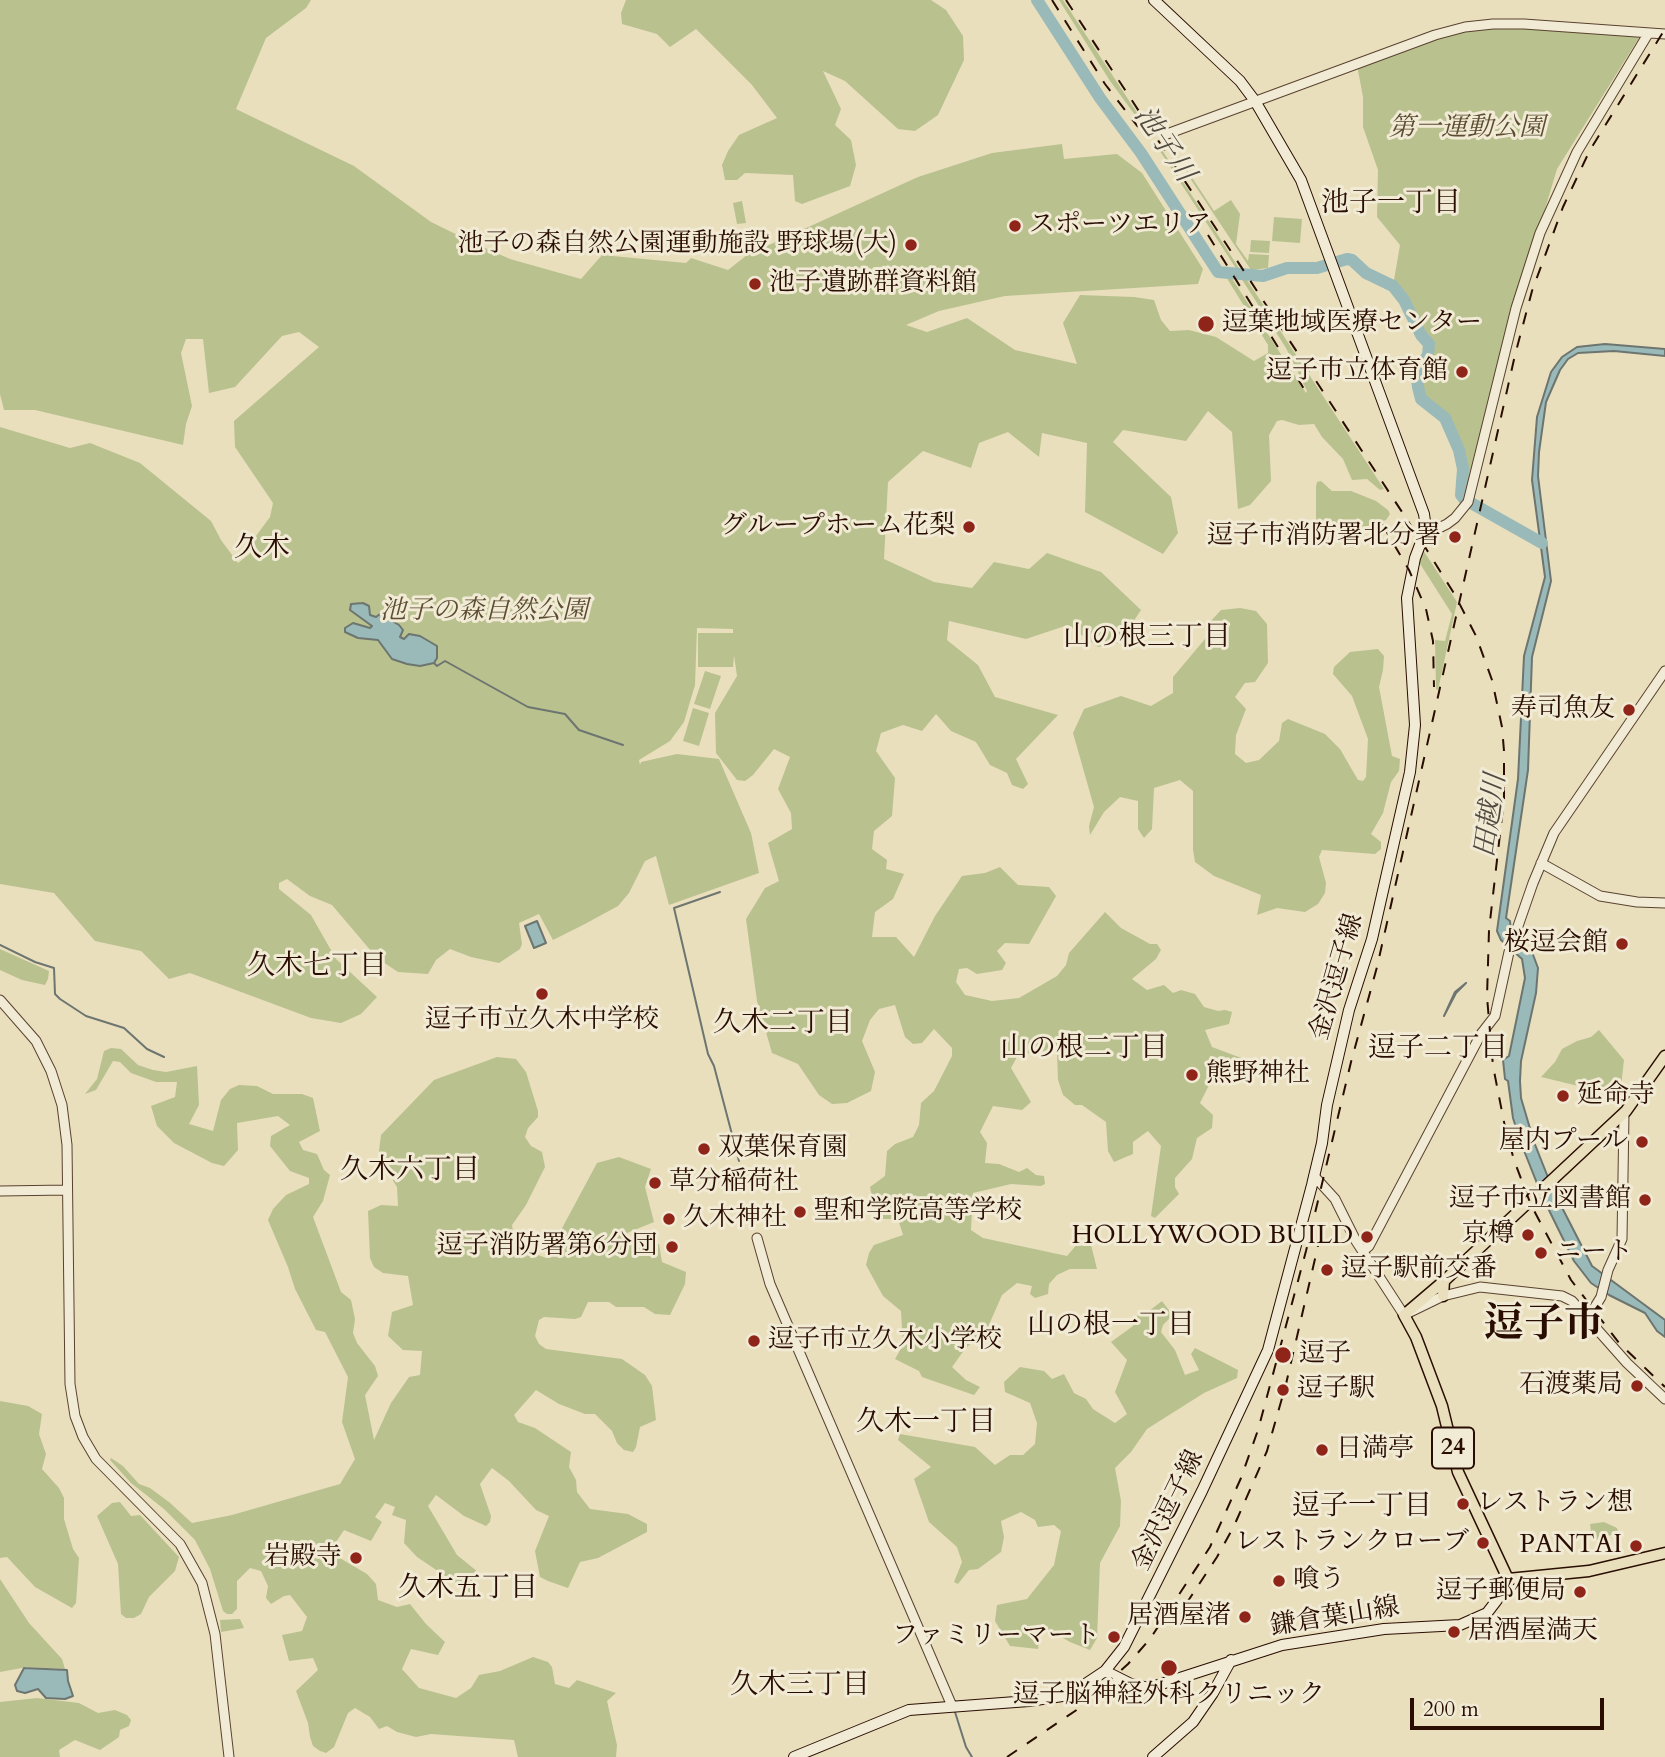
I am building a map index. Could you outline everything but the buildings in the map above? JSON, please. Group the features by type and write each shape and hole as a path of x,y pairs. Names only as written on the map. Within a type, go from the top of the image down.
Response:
{"main road":[{"path":"1154,0 1240,81 1301,180 1424,514 1426,529"},
{"name":"金沢逗子線","path":"794,1757 903,1711 1060,1697 1077,1691 1105,1671 1137,1625 1265,1359 1314,1176 1343,1034 1369,954 1409,772 1415,725 1407,597 1415,558 1426,529"},
{"path":"1404,1315 1624,1113 1665,1056"},
{"path":"1443,1296 1444,1281"},
{"name":"24","path":"1404,1315 1416,1337 1442,1406 1458,1472 1508,1579"},
{"path":"1508,1579 1589,1571 1665,1553"},
{"name":"鎌倉葉山線","path":"1105,1671 1131,1684 1149,1688 1282,1645 1384,1629 1468,1623 1492,1607 1508,1579"},
{"path":"1153,1757 1193,1722 1231,1660"}],"street":[{"path":"1167,134 1435,35 1465,27 1524,24 1665,34"},
{"path":"1426,529 1447,524 1463,509 1472,493 1516,308 1545,221 1577,152 1648,34"},
{"path":"1363,1251 1369,1245 1481,1034 1495,1016 1516,932 1541,863 1562,820 1665,671"},
{"path":"1541,863 1600,896 1665,903"},
{"path":"0,1000 26,1027 51,1071 65,1123 70,1384 75,1416 96,1459 180,1544 202,1583 215,1634 229,1757"},
{"path":"1586,1316 1593,1310 1602,1294 1622,1235 1624,1113"},
{"path":"1314,1176 1335,1199 1363,1251 1404,1315 1443,1296 1479,1287 1557,1294 1568,1298 1627,1363 1665,1399"},
{"path":"0,1191 67,1190"},
{"path":"757,1238 770,1284 952,1706"}],"green space":[{"name":"池子の森自然公園","path":"0,0 311,0 306,8 266,38 236,109 354,166 431,222 510,259 581,279 602,255 686,263 691,258 728,270 747,255 918,177 992,153 1062,144 1064,159 1117,154 1142,173 1203,269 1198,284 1005,296 939,311 906,325 927,332 967,318 1015,350 1077,364 1063,323 1080,295 1134,297 1154,300 1161,320 1170,331 1189,330 1216,337 1254,361 1268,353 1268,345 1227,278 1231,277 1306,393 1286,348 1241,278 1245,277 1384,489 1380,490 1367,479 1352,480 1343,459 1322,437 1314,424 1299,425 1282,420 1277,421 1269,435 1271,481 1250,505 1238,509 1232,432 1208,411 1186,441 1123,430 1113,442 1171,497 1178,533 1163,554 1085,512 1087,443 1042,433 1039,457 1008,432 979,443 971,468 923,451 888,482 884,559 934,582 972,588 994,562 1029,569 1047,553 1101,572 1141,610 1119,643 1098,647 1068,625 1026,639 949,621 947,640 978,665 995,697 1058,715 1016,759 1028,784 1023,789 1012,785 1007,773 990,765 976,742 951,731 936,714 922,731 903,725 881,733 876,751 895,778 892,816 874,831 872,849 887,860 886,869 904,874 893,899 875,912 872,937 896,937 914,957 935,916 962,876 985,873 1000,867 1018,885 1049,887 1056,896 1029,944 1005,943 997,951 1006,963 1002,970 977,974 967,968 959,969 956,982 965,995 992,1001 1019,998 1057,976 1066,965 1069,953 1105,912 1121,928 1150,944 1157,944 1161,950 1156,959 1132,979 1147,990 1164,985 1173,993 1181,990 1195,994 1204,1007 1232,1012 1229,1024 1205,1030 1212,1047 1244,1059 1252,1065 1249,1070 1217,1069 1200,1103 1213,1115 1212,1128 1197,1138 1192,1159 1175,1178 1175,1187 1179,1194 1155,1218 1151,1216 1161,1146 1148,1131 1133,1142 1133,1154 1114,1162 1108,1151 1106,1122 1063,1095 1058,1080 1057,1053 1050,1050 1018,1055 1011,1068 1031,1102 1022,1110 993,1106 980,1132 987,1143 985,1163 999,1164 1019,1172 1027,1168 1036,1175 1044,1176 1045,1184 1011,1184 973,1193 971,1230 983,1238 1067,1256 1079,1242 1086,1246 1091,1245 1097,1269 1070,1269 1057,1275 1049,1284 1048,1294 1035,1298 1030,1294 1032,1286 1017,1283 1002,1295 988,1327 965,1349 952,1367 966,1380 980,1387 974,1395 922,1377 919,1371 895,1359 903,1345 901,1311 883,1296 866,1265 874,1245 903,1235 898,1219 882,1219 875,1210 870,1187 885,1176 887,1151 895,1144 913,1137 919,1125 921,1103 934,1091 952,1056 952,1048 934,1029 922,1043 913,1044 905,1037 895,1005 879,1009 870,1020 862,1041 875,1072 871,1091 847,1103 832,1104 819,1095 798,1064 772,1053 757,1001 746,919 765,888 779,881 768,843 792,829 791,813 778,789 790,757 774,749 745,781 737,780 716,753 715,713 737,676 734,655 733,667 698,667 698,633 733,633 733,629 697,628 695,685 684,722 670,741 639,760 640,765 641,762 677,754 719,759 751,833 759,873 669,905 656,856 645,861 629,893 618,906 583,925 553,940 539,914 519,923 522,944 520,949 499,963 450,949 436,960 428,974 398,972 377,958 332,905 310,896 287,879 279,883 279,889 311,915 336,959 377,997 361,1014 341,1023 311,1018 190,973 169,979 141,951 95,941 54,893 0,884 0,427 70,448 90,443 140,463 211,521 238,563 253,551 250,544 270,517 273,503 235,447 234,421 319,347 299,332 282,336 235,387 209,393 203,339 186,339 181,353 192,406 183,445 35,410 4,410 0,394"},
{"path":"626,0 931,0 946,10 963,36 964,60 938,115 915,131 898,129 845,81 823,71 841,109 835,125 851,140 856,165 850,186 802,204 795,201 793,175 745,173 737,180 725,180 722,165 739,135 777,118 752,85 696,29 670,47 657,34 622,24 621,13"},
{"path":"1059,0 1063,0 1151,134 1110,81"},
{"name":"第一運動公園","path":"1524,24 1642,33 1557,169 1523,282 1472,493 1445,418 1421,399 1416,373 1428,355 1429,344 1393,286 1400,245 1377,217 1378,170 1363,127 1363,97 1357,65 1435,35"},
{"path":"1168,141 1214,211 1231,200 1240,214 1236,244 1248,261 1249,254 1269,255 1268,268 1251,270 1166,142"},
{"path":"1158,144 1240,270 1237,270 1156,145"},
{"path":"742,201 746,223 737,224 733,203"},
{"path":"1274,217 1302,219 1300,243 1272,241"},
{"path":"1251,240 1270,241 1269,253 1250,252"},
{"path":"1321,481 1332,491 1351,491 1376,501 1390,514 1386,520 1331,538 1323,546 1316,517 1316,487 1317,482"},
{"path":"1423,550 1457,602 1438,690 1435,640 1445,641 1452,614 1417,559"},
{"path":"1240,608 1256,611 1267,624 1268,663 1255,682 1245,683 1235,697 1246,709 1236,735 1235,754 1246,763 1259,760 1279,741 1282,723 1288,719 1325,734 1340,749 1358,780 1363,781 1366,777 1368,739 1352,696 1333,674 1334,667 1350,652 1378,649 1384,656 1379,687 1392,756 1400,759 1399,771 1391,782 1383,813 1371,834 1381,842 1381,849 1375,854 1322,850 1319,857 1326,883 1325,893 1318,904 1305,912 1277,908 1257,915 1261,895 1214,876 1195,862 1193,791 1180,780 1154,788 1152,829 1144,838 1138,829 1138,801 1120,797 1104,812 1090,835 1089,826 1094,807 1073,733 1084,709 1121,696 1151,706 1173,693 1173,677 1210,633 1210,622 1221,610"},
{"path":"705,671 721,676 710,709 694,704"},
{"path":"693,708 709,713 699,746 683,741"},
{"path":"0,949 49,971 45,985 22,980 0,970"},
{"path":"1599,1030 1624,1060 1620,1096 1541,1077 1555,1062 1562,1049 1591,1037"},
{"path":"111,1048 121,1049 138,1065 153,1070 166,1072 197,1066 199,1105 189,1124 213,1131 221,1100 230,1089 239,1085 257,1086 273,1094 302,1094 313,1098 320,1131 299,1142 303,1150 317,1154 324,1170 330,1175 323,1201 313,1217 341,1292 351,1300 355,1319 353,1333 357,1343 375,1366 378,1376 365,1395 374,1440 391,1403 409,1377 420,1375 422,1351 403,1350 388,1336 392,1312 413,1305 408,1276 383,1273 374,1267 370,1258 368,1211 381,1205 398,1206 397,1187 383,1165 379,1151 381,1135 434,1080 497,1057 516,1059 526,1072 538,1117 528,1128 525,1137 531,1146 542,1152 545,1167 526,1205 512,1225 515,1246 546,1258 597,1163 619,1157 651,1169 645,1187 654,1222 627,1233 632,1244 659,1244 662,1262 686,1272 685,1284 670,1315 655,1314 644,1307 616,1307 609,1302 588,1302 581,1317 544,1317 539,1320 535,1336 539,1344 546,1349 622,1359 645,1375 652,1386 656,1420 640,1427 633,1452 624,1450 617,1443 612,1431 595,1414 585,1414 559,1404 536,1390 514,1415 518,1422 535,1428 571,1452 569,1467 576,1480 577,1492 590,1509 628,1514 647,1524 647,1532 598,1558 580,1562 568,1588 548,1581 540,1577 535,1551 549,1516 536,1510 509,1481 492,1468 480,1484 491,1516 486,1526 464,1516 436,1495 428,1506 457,1555 478,1572 472,1594 417,1557 404,1543 406,1520 392,1515 395,1507 385,1503 375,1517 382,1522 371,1541 344,1530 332,1548 333,1554 367,1574 376,1584 378,1600 397,1607 410,1604 445,1642 438,1655 411,1649 402,1669 419,1688 456,1698 471,1688 479,1675 500,1671 533,1657 548,1662 552,1667 555,1684 569,1688 577,1680 616,1693 607,1701 617,1745 616,1757 518,1757 514,1740 431,1734 416,1737 387,1726 379,1729 370,1717 355,1708 348,1713 334,1747 326,1753 313,1746 296,1691 318,1670 313,1658 289,1661 282,1635 302,1631 307,1617 290,1595 271,1604 266,1598 268,1586 261,1571 250,1568 237,1581 237,1609 232,1614 223,1611 210,1569 195,1540 164,1509 131,1483 110,1460 111,1458 123,1466 139,1484 150,1488 192,1523 232,1515 340,1484 355,1459 342,1422 348,1377 325,1332 316,1330 295,1289 268,1220 273,1209 286,1195 309,1184 309,1178 290,1171 270,1146 271,1136 290,1125 278,1116 237,1123 238,1150 224,1166 212,1163 174,1143 157,1126 151,1106 175,1097 177,1082 156,1082 131,1073 120,1062 113,1061 96,1090 85,1094 97,1079 104,1051"},
{"path":"1162,1301 1171,1317 1163,1325 1161,1332 1175,1350 1185,1375 1199,1370 1191,1354 1195,1348 1238,1370 1237,1378 1204,1393 1147,1429 1131,1452 1115,1468 1121,1501 1120,1526 1100,1563 1097,1638 1090,1650 1049,1630 1040,1630 1038,1649 1010,1646 995,1621 997,1605 1027,1599 1054,1565 1061,1531 1054,1525 1038,1527 1035,1520 1021,1512 1001,1521 1004,1537 1001,1552 978,1569 969,1570 958,1584 954,1582 962,1562 957,1547 929,1522 914,1479 931,1467 898,1440 900,1434 975,1447 995,1465 1010,1455 1023,1455 1035,1444 1037,1423 1030,1403 1005,1392 1004,1382 1020,1367 1044,1371 1052,1379 1064,1374 1074,1393 1086,1399 1093,1409 1115,1423 1127,1414 1115,1392 1127,1360 1111,1342 1133,1326 1138,1315"},
{"path":"0,1401 28,1406 42,1414 39,1434 46,1454 42,1469 64,1498 64,1519 73,1549 79,1558 76,1603 72,1608 35,1587 7,1557 0,1558"},
{"path":"120,1502 131,1516 140,1515 179,1557 175,1571 149,1597 141,1614 134,1618 126,1618 121,1614 118,1564 97,1516 112,1503"},
{"path":"1604,1522 1617,1528 1618,1533 1592,1541 1590,1524"},
{"path":"0,1579 29,1623 62,1659 65,1669 27,1667 0,1672"},
{"path":"240,1619 244,1628 221,1632 220,1620"},
{"path":"37,1698 79,1703 98,1713 115,1710 127,1715 131,1720 129,1726 120,1730 119,1737 100,1750 75,1740 59,1750 60,1757 0,1757 0,1702"}],"water":[{"path":"1605,344 1665,349 1665,356 1614,351 1578,353 1568,359 1560,370 1546,402 1538,476 1551,581 1532,657 1528,770 1506,918 1510,921 1511,930 1516,937 1532,952 1538,968 1536,993 1521,1061 1520,1081 1521,1098 1534,1142 1553,1190 1592,1266 1665,1320 1665,1337 1657,1331 1645,1313 1591,1283 1574,1261 1542,1196 1521,1143 1513,1118 1503,1060 1509,1056 1525,978 1522,959 1501,940 1497,931 1518,779 1524,656 1545,577 1532,480 1537,417 1551,372 1562,357 1577,347"},
{"path":"363,603 369,606 370,615 376,617 380,614 399,625 403,630 400,637 404,639 409,634 420,636 437,646 434,663 420,666 392,659 378,640 358,638 345,632 345,628 353,623 370,628 372,626 350,610 351,604"},
{"path":"537,921 546,943 534,948 525,926"},
{"path":"24,1668 67,1670 73,1696 65,1699 46,1698 38,1689 25,1693 17,1691 15,1685"}],"waterway":[{"name":"池子川","path":"1037,0 1218,272 1263,276 1287,268 1317,268 1347,259 1352,260 1366,273 1393,286 1429,344 1428,355 1416,373 1418,387 1421,399 1445,418 1459,450 1463,469 1461,495 1542,543"},
{"path":"434,663 437,666 445,661 528,707 565,714 579,730 623,745"},
{"path":"720,892 674,908 708,1054 714,1066 739,1161"},
{"path":"0,945 54,968 55,994 60,999 86,1016 124,1028 147,1049 164,1057"},
{"path":"1466,983 1456,993 1444,1016 1455,992 1466,983"},
{"path":"955,1712 972,1757"}],"railway":[{"path":"1052,0 1105,84 1138,127"},
{"path":"1066,0 1425,547 1455,595 1476,636 1492,680 1504,751 1504,799 1489,930 1487,997 1493,1066 1505,1127 1531,1205 1571,1280 1619,1343 1665,1387"},
{"path":"1007,1757 1078,1709 1128,1664 1150,1639 1210,1547 1241,1478 1258,1430 1306,1251 1351,1062 1377,967 1515,355 1532,291 1563,207 1590,150 1665,29"},
{"path":"1208,235 1306,392"},
{"path":"1382,524 1409,570 1426,609 1433,641 1434,687"},
{"path":"1186,1604 1234,1526 1267,1451 1286,1384 1318,1246"}],"place":[{"name":"スポーツエリア","path":"1015,226"},
{"name":"池子の森自然公園運動施設 野球場(大)","path":"911,245"},
{"name":"池子遺跡群資料館","path":"755,284"},
{"name":"逗葉地域医療センター","path":"1206,324"},
{"name":"逗子市立体育館","path":"1462,372"},
{"name":"グループホーム花梨","path":"969,527"},
{"name":"逗子市消防署北分署","path":"1455,537"},
{"name":"寿司魚友","path":"1629,710"},
{"name":"桜逗会館","path":"1622,944"},
{"name":"逗子市立久木中学校","path":"542,994"},
{"name":"熊野神社","path":"1192,1075"},
{"name":"延命寺","path":"1563,1096"},
{"name":"屋内プール","path":"1642,1142"},
{"name":"双葉保育園","path":"704,1149"},
{"name":"草分稲荷社","path":"655,1183"},
{"name":"逗子市立図書館","path":"1645,1200"},
{"name":"聖和学院高等学校","path":"800,1212"},
{"name":"久木神社","path":"669,1219"},
{"name":"京樽","path":"1528,1235"},
{"name":"HOLLYWOOD BUILD","path":"1367,1237"},
{"name":"逗子消防署第6分団","path":"672,1247"},
{"name":"ニート","path":"1541,1253"},
{"name":"逗子駅前交番","path":"1327,1270"},
{"name":"逗子市立久木小学校","path":"754,1341"},
{"name":"逗子","path":"1283,1355"},
{"name":"石渡薬局","path":"1637,1386"},
{"name":"逗子駅","path":"1283,1390"},
{"name":"日満亭","path":"1322,1450"},
{"name":"レストラン想","path":"1463,1504"},
{"name":"レストランクローブ","path":"1483,1543"},
{"name":"PANTAI","path":"1636,1546"},
{"name":"岩殿寺","path":"356,1558"},
{"name":"喰う","path":"1279,1581"},
{"name":"逗子郵便局","path":"1580,1592"},
{"name":"居酒屋渚","path":"1245,1617"},
{"name":"居酒屋満天","path":"1454,1632"},
{"name":"ファミリーマート","path":"1114,1637"},
{"name":"逗子脳神経外科クリニック","path":"1169,1668"}],"district":[{"name":"池子一丁目","path":"1391,205"},
{"name":"久木","path":"262,550"},
{"name":"山の根三丁目","path":"1147,639"},
{"name":"久木七丁目","path":"317,968"},
{"name":"久木二丁目","path":"783,1025"},
{"name":"山の根二丁目","path":"1084,1050"},
{"name":"逗子二丁目","path":"1438,1050"},
{"name":"久木六丁目","path":"410,1172"},
{"name":"山の根一丁目","path":"1111,1327"},
{"name":"逗子市","path":"1544,1327"},
{"name":"久木一丁目","path":"926,1424"},
{"name":"逗子一丁目","path":"1362,1508"},
{"name":"久木五丁目","path":"468,1590"},
{"name":"久木三丁目","path":"800,1687"}],"water label":[{"name":"田越川","path":"1492,816"}]}
